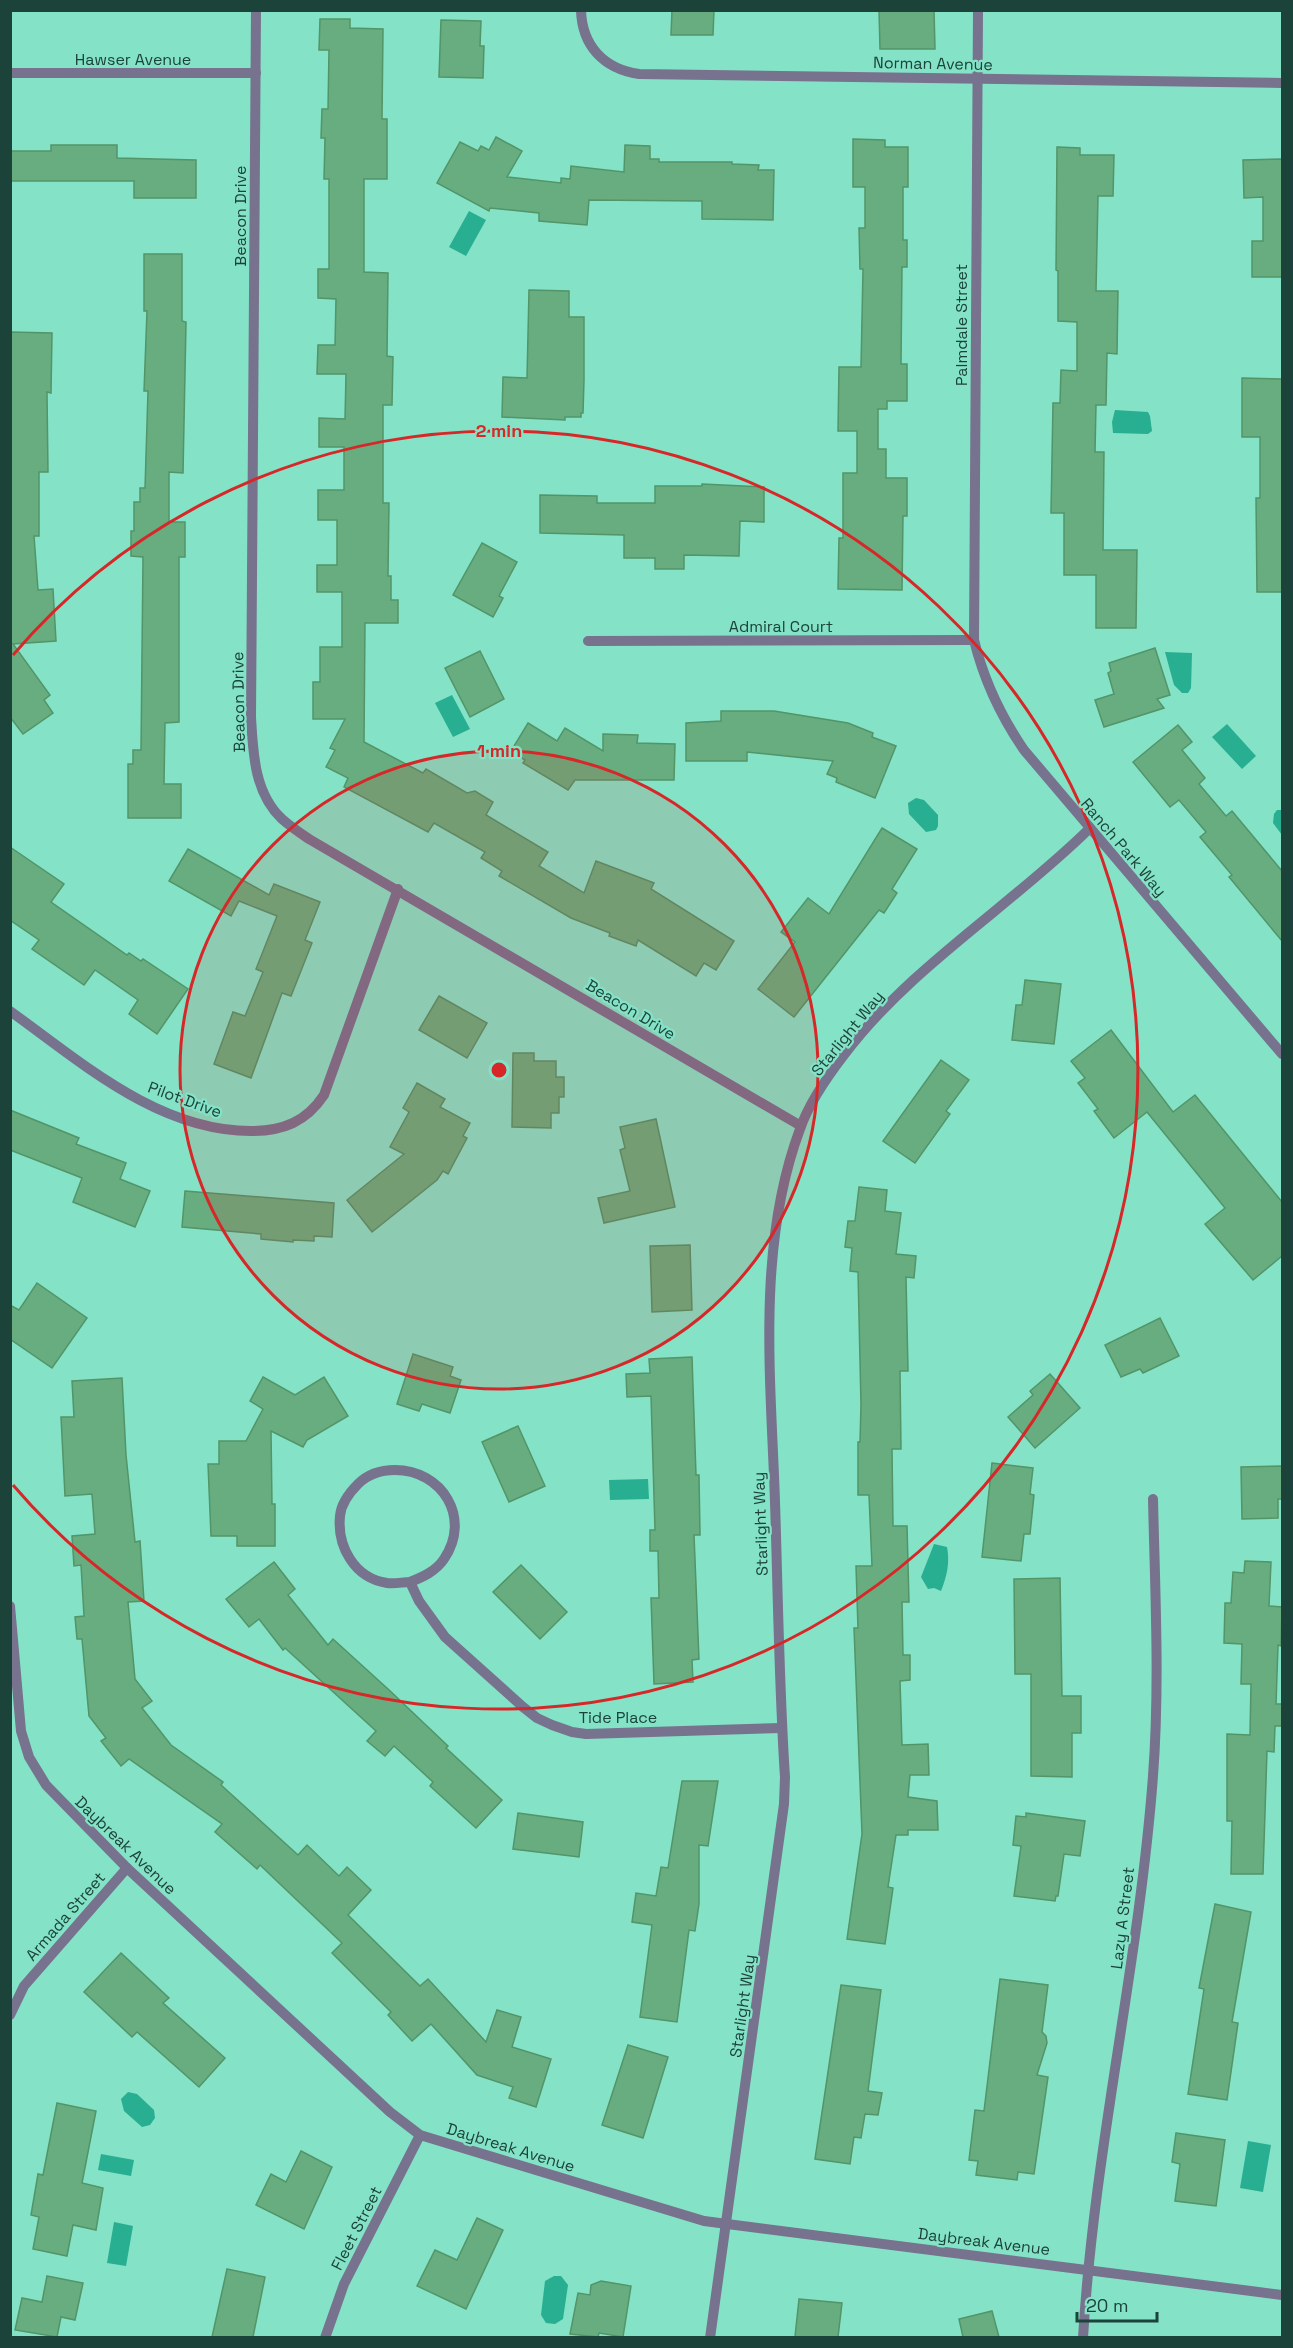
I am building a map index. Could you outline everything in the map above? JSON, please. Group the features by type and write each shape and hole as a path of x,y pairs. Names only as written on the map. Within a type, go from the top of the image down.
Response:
{"street":[{"name":"Beacon Drive","path":"256,10 251,717 257,777 271,806 281,818 309,839 801,1126"},
{"name":"Norman Avenue","path":"581,10 583,28 591,48 599,57 613,67 639,74 1282,83"},
{"name":"Palmdale Street","path":"974,640 978,10"},
{"name":"Hawser Avenue","path":"10,73 256,73"},
{"name":"Admiral Court","path":"588,641 974,640"},
{"name":"Ranch Park Way","path":"974,640 982,670 1007,726 1024,750 1282,1054"},
{"name":"Starlight Way","path":"710,2337 781,1837 785,1777 770,1346 772,1262 784,1184 801,1126 819,1092 844,1055 897,995 1058,859 1089,829"},
{"name":"Pilot Drive","path":"10,1011 108,1081 168,1113 224,1130 261,1131 294,1125 315,1109 324,1095 398,890"},
{"path":"382,1470 411,1470 429,1478 444,1492 453,1510 455,1522 453,1542 444,1560 429,1574 410,1582 387,1583 368,1576 352,1564 342,1546 339,1531 341,1511 349,1492 364,1478 382,1470"},
{"name":"Lazy A Street","path":"1083,2337 1092,2223 1134,1944 1153,1777 1156,1696 1153,1499"},
{"name":"Tide Place","path":"410,1582 419,1601 445,1637 523,1707 537,1718 552,1725 572,1732 605,1735 782,1728"},
{"name":"Daybreak Avenue","path":"10,1606 20,1722 29,1757 53,1793 127,1868 390,2112 420,2134 683,2215 726,2225 1282,2295"},
{"name":"Armada Street","path":"10,2015 24,1986 127,1868"},
{"name":"Fleet Street","path":"325,2337 344,2284 420,2134"}],"shaded area":[{"path":"469,211 486,220 466,256 449,247"},
{"path":"1115,410 1148,412 1152,431 1148,434 1113,433 1112,422"},
{"path":"1165,652 1192,653 1191,688 1188,693 1182,693 1174,685"},
{"path":"452,695 470,729 453,737 435,703"},
{"path":"1227,724 1256,756 1242,769 1212,737"},
{"path":"916,798 924,800 938,815 936,830 926,832 909,814 908,803"},
{"path":"1277,810 1282,810 1282,835 1273,823"},
{"path":"648,1479 649,1499 610,1500 609,1480"},
{"path":"934,1544 947,1547 947,1569 941,1591 934,1588 928,1589 921,1577"},
{"path":"128,2092 137,2094 154,2110 155,2118 150,2125 142,2127 124,2111 121,2099"},
{"path":"1248,2141 1271,2145 1263,2192 1240,2188"},
{"path":"101,2154 134,2160 131,2176 98,2170"},
{"path":"114,2222 133,2226 126,2266 107,2263"},
{"path":"554,2276 561,2276 568,2285 563,2319 555,2324 546,2323 541,2315 545,2281"}],"building":[{"path":"672,10 714,10 713,35 671,35"},
{"path":"879,10 934,10 935,49 880,49"},
{"path":"320,19 350,19 350,28 383,29 382,119 387,119 387,179 364,179 364,272 388,273 387,356 393,357 392,405 383,405 383,503 389,503 388,576 391,576 391,600 398,600 398,623 365,623 364,742 423,773 426,769 467,793 475,791 493,802 486,815 548,852 539,866 584,893 596,861 654,883 651,889 734,941 716,970 704,963 696,976 638,940 636,946 571,918 499,876 502,871 481,858 485,852 434,823 428,832 344,787 348,778 326,767 335,750 330,748 345,719 313,719 313,682 320,682 320,647 342,647 342,592 317,592 317,565 337,565 337,520 318,520 318,490 344,490 344,447 319,447 319,418 345,419 346,374 317,374 318,345 335,345 336,299 318,298 318,269 329,269 329,179 324,179 325,138 321,138 322,109 328,109 329,50 319,50"},
{"path":"441,20 481,21 480,46 484,46 483,78 439,77"},
{"path":"496,137 522,151 507,177 561,183 561,178 570,179 571,166 624,172 625,145 650,146 650,159 659,159 659,162 732,162 732,164 759,165 758,170 774,170 773,220 702,219 702,201 589,200 587,225 539,221 539,213 490,208 489,211 437,183 460,142 478,151 481,146 489,150"},
{"path":"853,139 885,140 885,147 908,147 908,187 903,187 903,240 907,240 907,267 902,267 901,364 907,364 907,401 887,401 887,409 878,409 878,449 886,449 886,478 907,478 907,516 903,516 902,590 838,589 839,538 843,538 843,473 857,473 857,431 838,431 839,367 861,367 863,269 860,269 859,228 865,228 865,187 853,187"},
{"path":"51,145 117,145 117,158 196,160 196,198 134,198 134,181 10,181 10,151 51,151"},
{"path":"1057,147 1080,148 1080,155 1114,155 1113,196 1098,196 1096,291 1118,291 1117,354 1107,353 1106,405 1096,405 1095,452 1104,452 1103,550 1137,550 1136,628 1096,628 1096,575 1064,575 1064,513 1051,513 1053,403 1060,403 1061,370 1077,371 1077,322 1058,321"},
{"path":"1282,159 1282,277 1252,277 1252,241 1263,241 1263,197 1244,198 1243,160"},
{"path":"144,254 182,254 182,321 186,322 183,473 169,472 169,522 185,522 185,557 179,557 179,722 165,723 164,784 181,784 181,818 128,818 128,764 133,764 133,750 141,750 143,557 131,556 131,531 134,531 134,502 140,502 140,488 145,488 148,391 144,391 147,311 144,311"},
{"path":"529,290 569,291 569,317 584,317 584,380 581,417 565,417 565,420 502,417 503,377 527,378"},
{"path":"10,332 52,333 51,393 47,392 48,472 39,472 39,536 34,536 38,590 53,589 56,641 13,644 50,695 44,700 53,713 23,734 10,717"},
{"path":"1242,378 1282,379 1282,592 1257,592 1256,498 1260,498 1260,437 1242,437"},
{"path":"702,484 764,487 764,522 740,521 739,556 684,555 684,569 655,569 655,558 624,558 624,535 540,533 540,495 597,496 597,503 655,503 655,486 702,486"},
{"path":"482,543 517,562 499,596 503,598 493,617 453,595"},
{"path":"1155,648 1170,695 1157,699 1164,708 1104,727 1095,700 1114,694 1108,673 1111,671 1109,663"},
{"path":"480,651 504,699 470,717 445,668"},
{"path":"721,711 774,711 848,723 873,733 872,737 896,746 875,798 836,782 837,778 827,774 833,761 747,752 747,761 686,761 686,723 721,721"},
{"path":"528,723 557,741 565,728 603,751 603,734 638,735 637,743 675,744 674,780 575,780 568,790 523,763 525,760 511,751"},
{"path":"1178,725 1192,742 1182,750 1205,778 1199,784 1226,816 1232,811 1282,871 1282,941 1229,877 1232,875 1200,837 1206,832 1179,800 1170,807 1133,762"},
{"path":"882,828 917,849 892,889 897,893 884,913 879,910 794,1017 758,989 795,942 781,932 808,898 829,914"},
{"path":"10,847 64,884 51,902 127,955 129,953 141,961 143,959 188,989 157,1034 129,1014 138,1000 95,970 84,985 32,949 39,940 10,920"},
{"path":"188,849 269,895 274,884 320,902 305,940 312,943 291,996 282,993 251,1078 214,1064 233,1012 245,1016 263,972 256,969 277,916 239,901 231,916 169,881"},
{"path":"1025,980 1061,984 1054,1044 1012,1040 1016,1005 1022,1005"},
{"path":"439,996 487,1023 467,1058 419,1030"},
{"path":"1111,1030 1173,1112 1195,1095 1282,1202 1282,1256 1253,1280 1205,1224 1225,1208 1147,1112 1114,1138 1094,1111 1098,1109 1078,1083 1085,1078 1071,1061"},
{"path":"513,1053 534,1053 534,1061 556,1061 556,1077 564,1077 564,1097 559,1097 559,1113 551,1113 551,1128 512,1127"},
{"path":"941,1060 969,1080 946,1111 950,1114 915,1163 883,1141"},
{"path":"417,1083 445,1099 440,1107 470,1123 463,1136 467,1138 448,1174 443,1171 437,1180 372,1232 347,1200 404,1154 390,1147 409,1112 403,1108"},
{"path":"10,1110 79,1138 76,1144 126,1163 120,1179 150,1191 135,1227 73,1202 82,1178 10,1150"},
{"path":"656,1119 675,1207 604,1223 598,1198 630,1191 620,1150 625,1148 620,1127"},
{"path":"859,1187 887,1190 885,1211 901,1213 896,1254 916,1256 914,1278 906,1277 908,1371 900,1371 901,1449 892,1449 893,1526 907,1526 909,1602 902,1602 903,1655 910,1655 910,1680 900,1681 902,1745 928,1744 929,1775 910,1775 908,1797 937,1801 938,1830 908,1830 908,1835 896,1835 888,1887 893,1888 885,1944 847,1939 862,1834 854,1628 858,1628 856,1566 872,1566 869,1495 858,1495 861,1405 858,1272 850,1271 852,1248 845,1247 848,1221 855,1221"},
{"path":"185,1191 334,1203 332,1237 314,1236 314,1241 293,1240 293,1242 261,1239 261,1234 182,1227"},
{"path":"690,1245 692,1310 652,1312 650,1246"},
{"path":"37,1283 87,1318 52,1368 10,1339 10,1305 19,1310"},
{"path":"1160,1318 1179,1356 1143,1373 1140,1369 1121,1377 1105,1345"},
{"path":"413,1354 453,1367 450,1376 461,1380 450,1413 422,1404 419,1411 397,1404"},
{"path":"692,1357 696,1475 699,1475 700,1535 694,1535 699,1659 692,1660 693,1682 654,1684 651,1598 659,1598 658,1551 650,1551 650,1530 655,1530 651,1396 627,1397 626,1374 650,1373 649,1359"},
{"path":"1050,1374 1080,1408 1035,1448 1008,1417 1033,1395 1030,1391"},
{"path":"263,1377 295,1395 324,1377 348,1416 307,1440 303,1447 271,1431 275,1546 237,1546 237,1536 211,1536 208,1464 219,1464 219,1441 246,1441 263,1409 250,1401"},
{"path":"122,1378 126,1455 135,1542 140,1541 144,1601 128,1602 135,1679 152,1701 142,1708 171,1745 223,1782 221,1785 298,1855 307,1845 339,1876 347,1867 371,1890 348,1915 420,1986 428,1979 486,2042 497,2010 521,2017 512,2047 551,2059 536,2107 509,2098 513,2087 477,2075 431,2024 412,2041 388,2015 391,2012 332,1953 342,1943 260,1865 257,1869 215,1832 222,1824 129,1759 121,1766 101,1741 106,1738 89,1716 82,1639 77,1639 75,1617 84,1616 81,1565 74,1566 72,1536 95,1534 92,1494 65,1496 61,1417 74,1417 72,1381"},
{"path":"518,1426 545,1486 509,1502 482,1442"},
{"path":"992,1463 1033,1468 1030,1494 1034,1495 1030,1534 1024,1534 1021,1561 982,1557"},
{"path":"1282,1466 1282,1499 1278,1499 1278,1518 1242,1519 1241,1467"},
{"path":"1245,1561 1271,1562 1269,1606 1282,1607 1276,1704 1282,1704 1282,1726 1275,1726 1274,1752 1267,1751 1263,1874 1231,1874 1232,1821 1227,1821 1227,1734 1250,1735 1251,1684 1241,1684 1242,1644 1224,1643 1225,1603 1231,1603 1233,1572 1244,1573"},
{"path":"274,1562 295,1589 288,1595 328,1645 333,1639 448,1746 446,1748 502,1800 476,1828 430,1786 433,1782 394,1746 385,1756 367,1741 376,1731 285,1648 283,1650 259,1619 249,1627 226,1599"},
{"path":"521,1565 567,1612 540,1639 493,1592"},
{"path":"1060,1578 1062,1696 1081,1696 1081,1733 1072,1733 1072,1777 1031,1776 1031,1674 1015,1674 1014,1579"},
{"path":"682,1781 718,1781 708,1846 699,1845 699,1904 695,1931 689,1930 677,2022 640,2017 652,1925 632,1922 636,1893 656,1896 661,1867 668,1868"},
{"path":"518,1813 583,1822 579,1857 513,1849"},
{"path":"1026,1813 1085,1821 1080,1856 1064,1854 1058,1896 1055,1901 1014,1896 1021,1846 1013,1845 1016,1816 1026,1817"},
{"path":"1215,1904 1251,1912 1232,2022 1238,2023 1227,2100 1188,2094 1204,1989 1199,1988"},
{"path":"121,1953 169,1998 163,2003 225,2058 199,2087 137,2032 132,2037 84,1992"},
{"path":"1000,1979 1048,1985 1042,2032 1046,2036 1047,2043 1037,2075 1048,2077 1034,2174 1018,2172 1017,2180 976,2175 978,2161 969,2160 975,2110 984,2111"},
{"path":"841,1985 881,1990 868,2091 882,2093 878,2115 865,2114 861,2138 854,2137 850,2164 815,2159"},
{"path":"628,2045 668,2057 643,2138 602,2125"},
{"path":"57,2103 96,2111 82,2183 103,2188 96,2230 73,2225 67,2256 33,2249 39,2217 31,2215 38,2174 43,2175"},
{"path":"1176,2133 1225,2140 1216,2206 1175,2201 1180,2164 1172,2162"},
{"path":"301,2151 332,2167 304,2229 256,2205 271,2174 286,2182"},
{"path":"477,2218 503,2230 466,2309 417,2286 435,2250 457,2260"},
{"path":"227,2269 265,2277 253,2337 212,2337"},
{"path":"47,2276 83,2283 75,2320 61,2317 57,2337 15,2330 22,2298 42,2302"},
{"path":"601,2281 631,2286 623,2337 599,2333 598,2337 570,2334 578,2293 590,2295 591,2285"},
{"path":"799,2299 842,2303 838,2337 795,2337"},
{"path":"992,2311 999,2337 963,2337 959,2319"}]}
